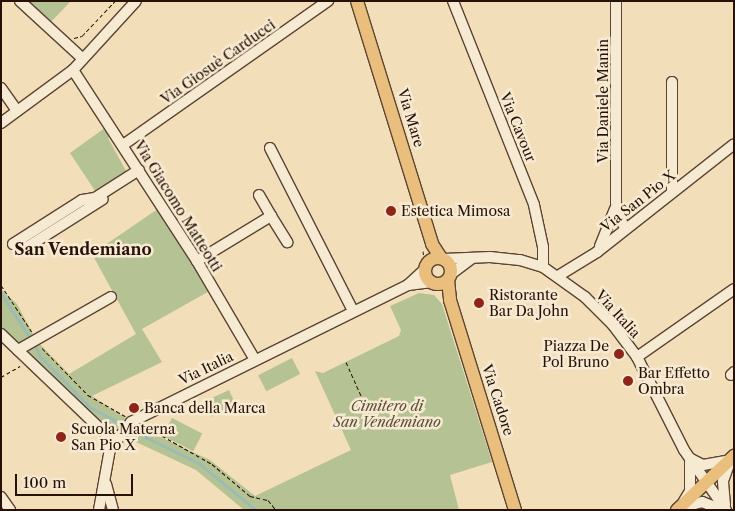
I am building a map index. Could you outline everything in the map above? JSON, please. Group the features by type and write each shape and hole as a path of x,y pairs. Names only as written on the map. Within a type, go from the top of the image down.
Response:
{"main road":[{"name":"Via Mare","path":"357,1 432,263"},
{"name":"Via Cadore","path":"432,263 450,265 442,280"},
{"name":"Via Cadore","path":"432,263 442,280 450,300 515,510"},
{"path":"677,510 732,457"}],"street":[{"path":"20,1 82,58"},
{"path":"1,123 73,70 136,1"},
{"name":"Via Giosuè Carducci","path":"123,146 328,1"},
{"name":"Via Cavour","path":"453,1 534,205 543,247 543,267"},
{"name":"Via Daniele Manin","path":"616,1 616,202 617,214 626,229"},
{"name":"Via Giacomo Matteotti","path":"73,70 197,261 255,360"},
{"path":"672,82 672,192"},
{"path":"1,88 17,111"},
{"name":"Via San Pio X","path":"558,276 597,252 734,144"},
{"path":"270,148 353,311"},
{"path":"13,244 82,200 95,198 140,172"},
{"path":"24,249 140,172"},
{"path":"259,195 287,242"},
{"name":"Via Daniele Manin","path":"597,252 613,219 616,202"},
{"path":"197,261 271,216"},
{"path":"613,219 612,231 617,235"},
{"name":"Via Italia","path":"408,285 432,263 503,257 543,267 558,276 613,325 637,357 690,459 705,484 726,510"},
{"name":"Via Italia","path":"114,441 133,420 408,285 442,280 471,259"},
{"path":"637,357 734,289"},
{"path":"22,348 111,297"},
{"path":"1,334 22,348 27,361 114,441 104,475 100,510 112,510 104,475"},
{"path":"690,459 712,466 732,457"},
{"path":"726,510 722,492 722,481 732,457"},
{"name":"Via Italia","path":"677,510 690,490 690,459"},
{"path":"1,497 10,510"},
{"path":"677,510 702,502 726,510"}],"path":[{"path":"72,37 82,36 116,1"},
{"path":"428,245 432,263"},
{"path":"1,285 49,358 97,402 212,464 250,496 268,500 276,510"},
{"path":"1,377 27,361"},
{"path":"346,362 376,429"}],"green space":[{"path":"20,1 71,1 47,26"},
{"path":"109,125 114,132 108,138 131,180 101,200 70,153"},
{"name":"Cimitero di San Vendemiano","path":"162,206 213,289 142,329 162,362 92,396 139,427 210,460 255,496 351,450 315,371 323,373 399,336 401,330 390,306 419,293 434,295 442,304 492,462 450,475 459,510 244,510 196,470 119,434 113,441 23,363 18,350 1,334 1,289 17,304 36,340 69,374 136,334 92,254"},
{"path":"292,358 300,374 266,391 258,375"},
{"path":"229,390 236,405 212,417 205,401"},
{"path":"172,418 202,433 193,451 163,436"}],"waterway":[{"path":"1,293 31,339"},
{"path":"34,344 40,356 90,407 125,426"},
{"path":"129,429 199,463 256,510"}],"place":[{"name":"Estetica Mimosa","path":"391,211"},
{"name":"Ristorante Bar Da John","path":"479,303"},
{"name":"Piazza De Pol Bruno","path":"619,354"},
{"name":"Bar Effetto Ombra","path":"628,381"},
{"name":"Banca della Marca","path":"134,408"},
{"name":"Scuola Materna San Pio X","path":"61,437"}],"district":[{"name":"San Vendemiano","path":"83,249"}]}
